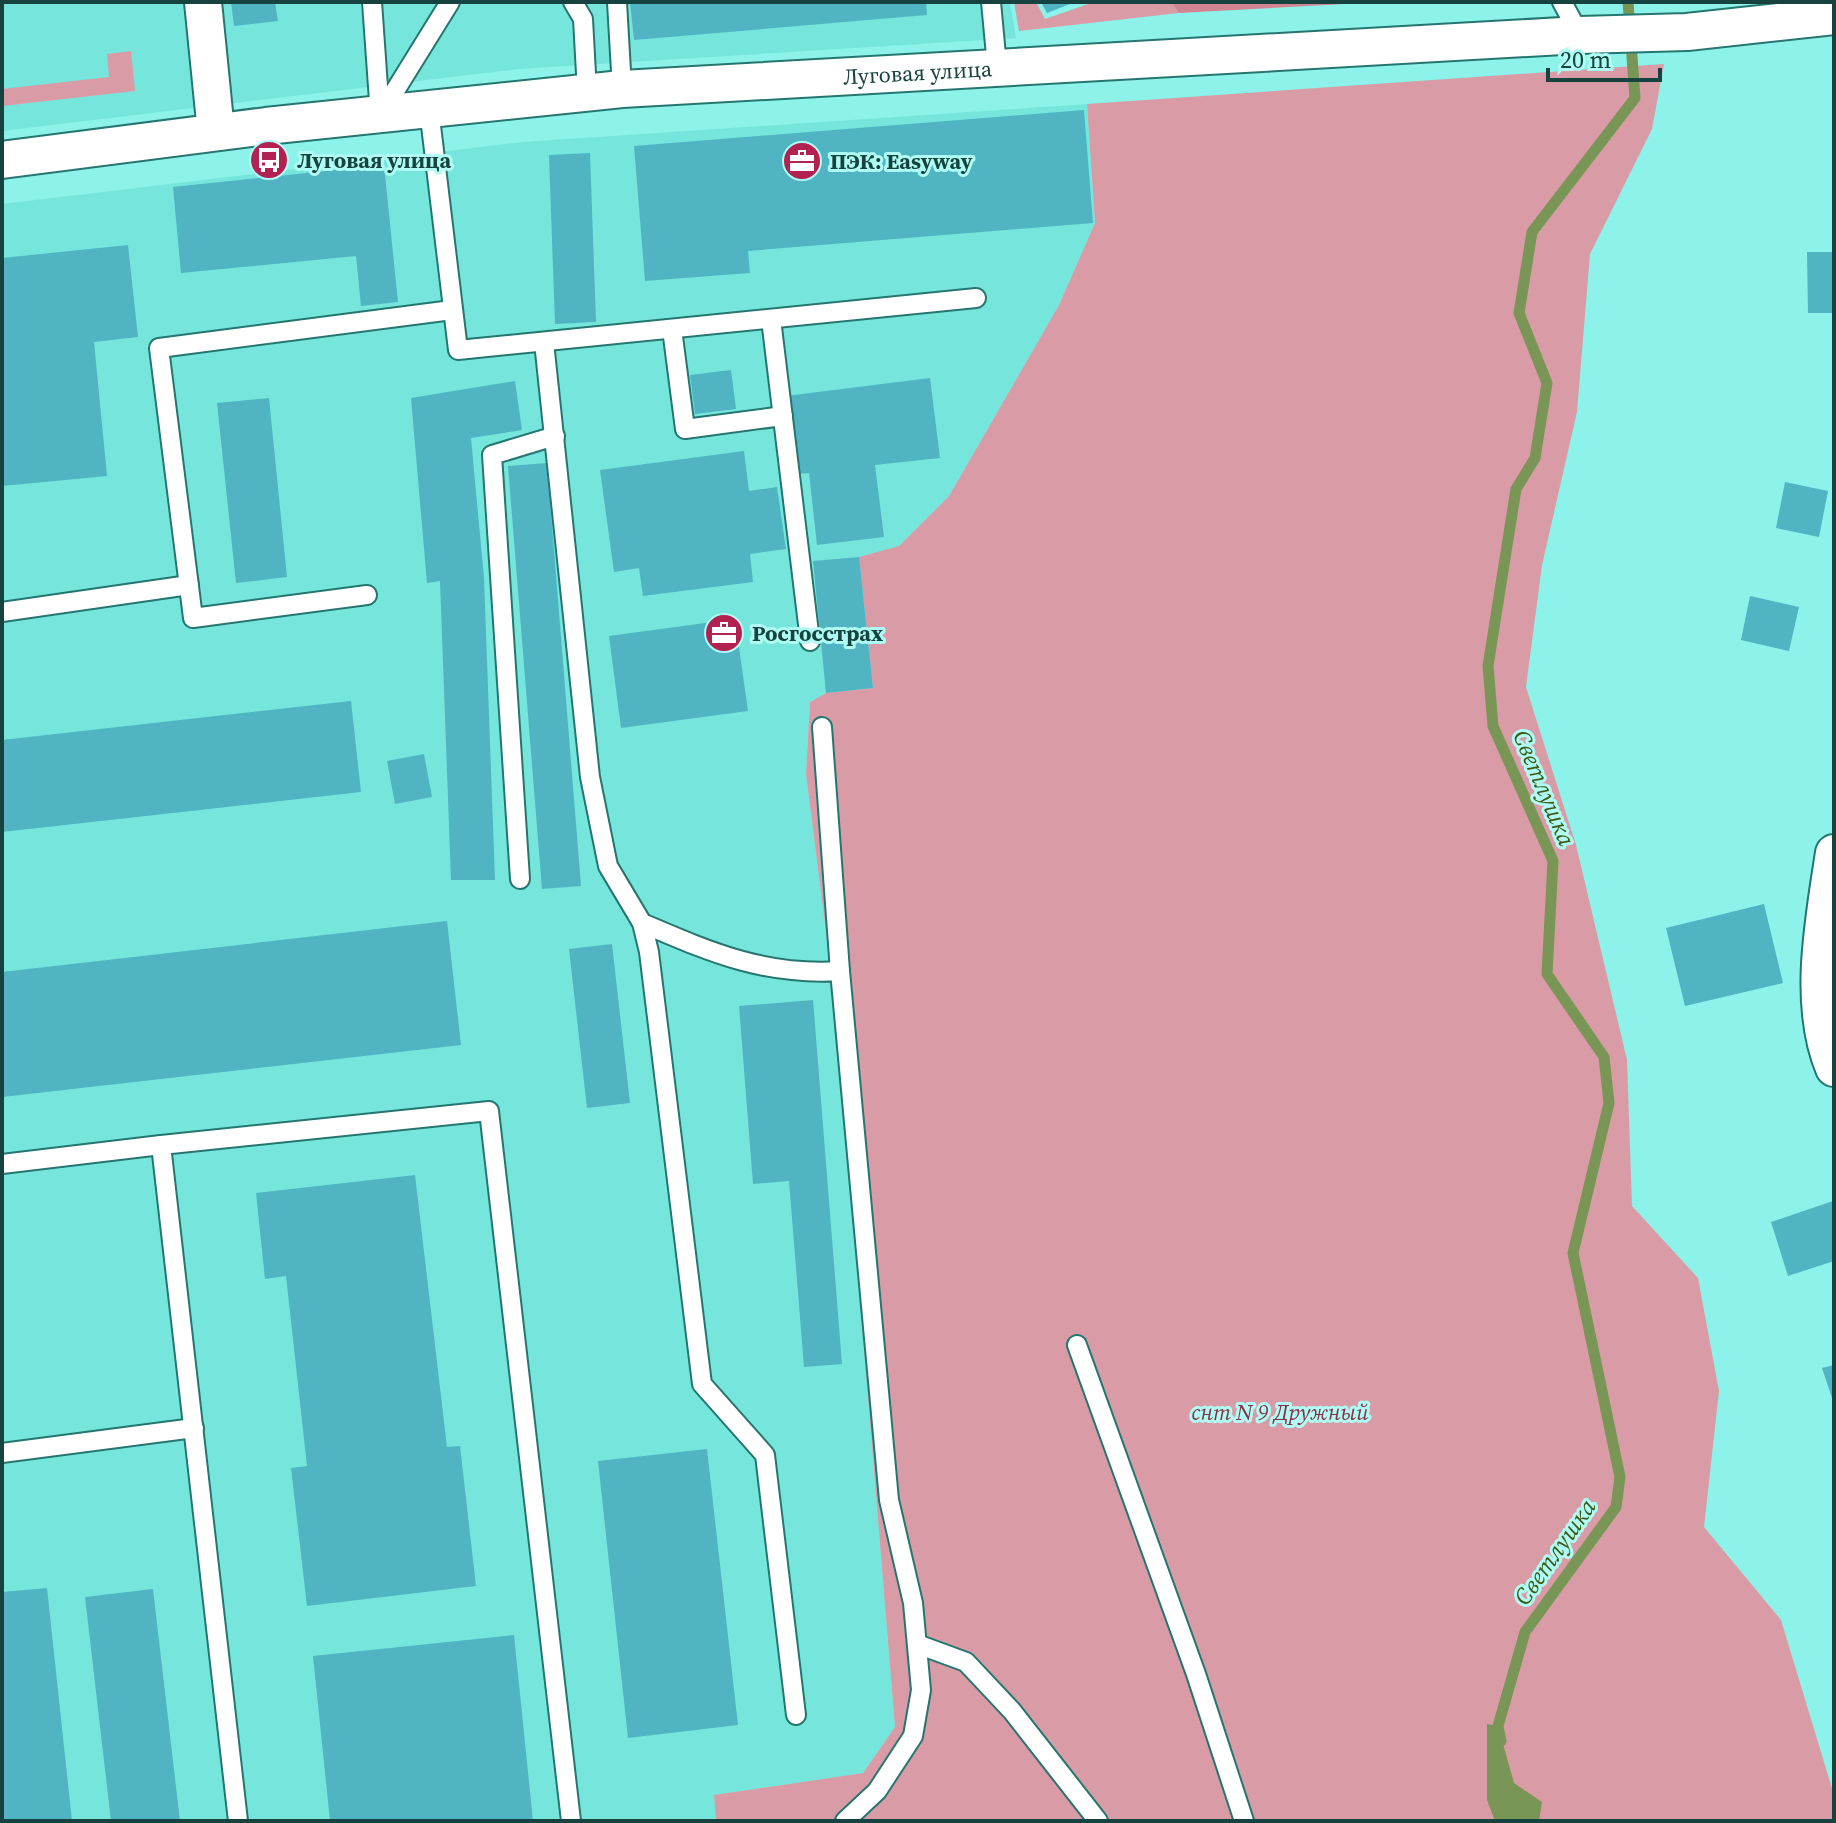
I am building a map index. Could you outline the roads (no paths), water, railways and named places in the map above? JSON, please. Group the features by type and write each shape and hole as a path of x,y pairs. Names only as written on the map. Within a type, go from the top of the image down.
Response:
{"street":[{"path":"203,2 216,132"},
{"name":"Луговая улица","path":"2,160 216,132 622,89 997,66 1687,32 1834,16"},
{"path":"1834,853 1820,944 1824,1044 1834,1068"}],"lane":[{"path":"372,2 380,115"},
{"path":"380,115 450,2"},
{"path":"573,2 583,19 587,92"},
{"path":"617,2 622,89"},
{"path":"991,2 997,66"},
{"path":"1562,2 1589,35"},
{"path":"429,109 458,350 976,298"},
{"path":"367,595 193,618 159,348 452,310"},
{"path":"771,319 810,641"},
{"path":"672,329 685,429 783,416"},
{"path":"544,342 590,777 608,866 642,923 649,952 702,1384 765,1455 796,1715"},
{"path":"520,879 492,455 555,436"},
{"path":"2,612 189,585"},
{"path":"822,727 840,971 889,1500 913,1603 921,1690 913,1736 877,1791 845,1821"},
{"path":"642,923 729,960 806,974 840,971"},
{"path":"2,1164 489,1111 571,1821"},
{"path":"161,1145 238,1821"},
{"path":"1077,1345 1196,1674 1244,1821"},
{"path":"2,1453 194,1428"},
{"path":"917,1644 966,1662 1012,1711 1098,1821"}],"waterway":[{"name":"Светлушка","path":"1501,1741 1498,1726 1525,1632 1616,1507 1620,1477 1573,1253 1609,1103 1604,1057 1547,974 1553,861 1493,726 1488,666 1516,489 1535,458 1547,383 1519,313 1532,232 1635,98 1628,2"}],"place":[{"name":"Луговая улица","path":"269,160"},
{"name":"ПЭК: Easyway","path":"802,161"},
{"name":"Росгосстрах","path":"724,633"}],"park label":[{"name":"снт N 9 Дружный","path":"1280,1412"}]}
